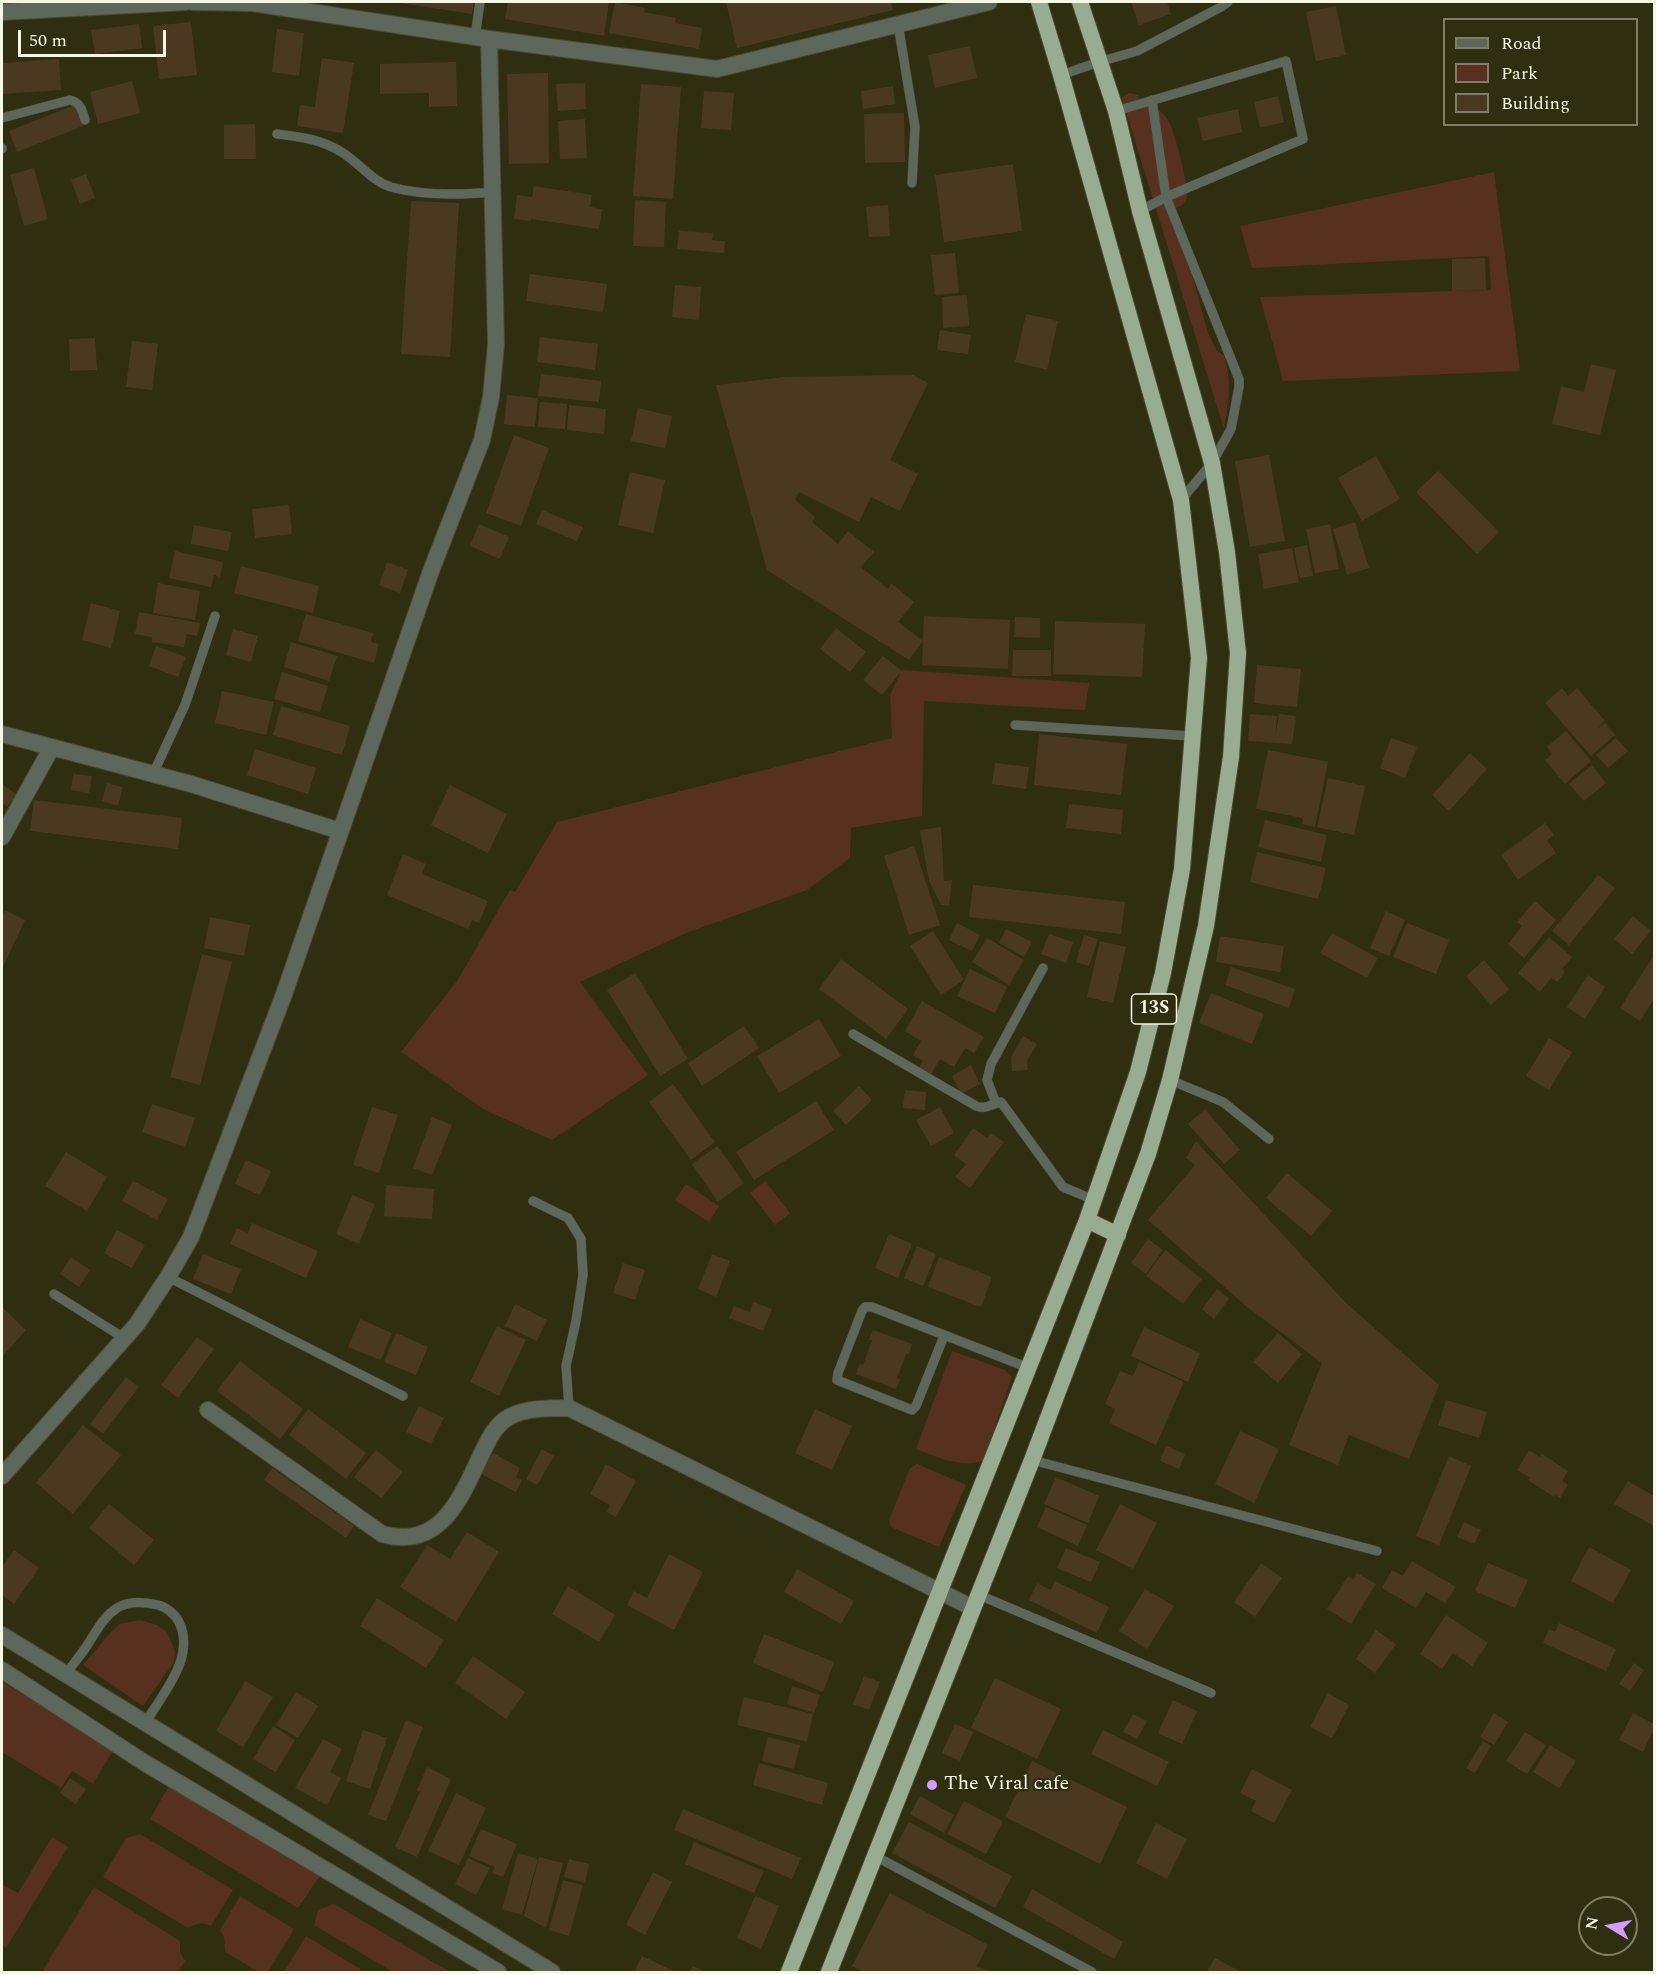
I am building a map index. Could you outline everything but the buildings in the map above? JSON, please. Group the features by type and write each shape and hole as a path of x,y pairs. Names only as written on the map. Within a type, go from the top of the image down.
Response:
{"highway":[{"name":"13S","path":"789,1972 1087,1221 1138,1072 1163,973 1182,869 1199,658 1181,500 1039,2"},
{"name":"13S","path":"829,1972 1032,1460 1148,1154 1170,1080 1206,926 1231,757 1238,653 1227,552 1212,463 1140,211 1116,111 1080,2"},
{"path":"1087,1221 1118,1234"}],"street":[{"path":"2,12 189,2 253,2 482,38 717,69 989,2"},
{"path":"2,1476 137,1323 168,1277 190,1237 283,997 432,571 482,440 491,397 496,344 492,192 482,38"},
{"path":"2,734 153,774 340,831"},
{"path":"2,837 52,747"},
{"path":"208,1410 382,1533 399,1538 417,1535 439,1526 461,1496 494,1429 510,1416 544,1408 568,1408 940,1592 976,1601"},
{"path":"2,1635 552,1972"},
{"path":"2,1670 145,1763 498,1972"}],"lane":[{"path":"480,2 482,38"},
{"path":"1061,75 1137,51 1228,2"},
{"path":"898,24 915,128 912,183"},
{"path":"1116,111 1286,61 1303,139 1166,197 1140,211"},
{"path":"2,118 70,100 82,107 86,120"},
{"path":"1152,100 1166,197 1239,379 1231,429 1212,463 1181,500"},
{"path":"277,134 318,140 343,153 367,173 390,186 459,195 492,192"},
{"path":"153,774 185,705 215,616"},
{"path":"1015,725 1192,736"},
{"path":"996,1103 987,1080 991,1064 1043,968"},
{"path":"853,1034 981,1109 996,1103 1004,1104 1063,1187 1094,1200"},
{"path":"1170,1080 1223,1102 1269,1139"},
{"path":"533,1201 568,1218 581,1239 582,1275 576,1321 566,1366 568,1408"},
{"path":"168,1277 403,1396"},
{"path":"54,1294 124,1338"},
{"path":"944,1336 916,1406 912,1410 837,1380 865,1307 872,1307 1029,1368"},
{"path":"1032,1460 1377,1551"},
{"path":"976,1601 1211,1693"},
{"path":"66,1674 101,1623 117,1608 131,1604 160,1606 175,1615 182,1629 185,1646 180,1666 146,1722"},
{"path":"875,1856 1092,1972"}],"green space":[{"path":"1129,93 1138,95 1139,99 1155,107 1165,116 1171,125 1177,146 1186,182 1187,197 1184,203 1174,209 1208,333 1217,351 1224,355 1227,366 1229,392 1224,429 1122,99"},
{"path":"1494,172 1520,371 1283,381 1260,297 1491,290 1489,256 1252,268 1240,226"},
{"path":"902,670 1089,683 1085,710 924,701 922,816 851,828 850,858 807,890 686,933 580,982 648,1075 552,1140 485,1110 401,1052 457,981 510,890 515,892 557,822 892,738 890,695"},
{"path":"765,1181 790,1213 775,1225 750,1193"},
{"path":"686,1184 719,1206 709,1222 675,1200"},
{"path":"952,1351 1005,1370 1012,1377 984,1460 958,1463 916,1449"},
{"path":"917,1464 966,1485 939,1547 891,1527 889,1520 910,1468"},
{"path":"140,1620 157,1625 167,1632 175,1651 174,1662 143,1706 83,1665 120,1624"},
{"path":"2,1682 114,1749 93,1784 72,1771 61,1788 2,1752"},
{"path":"170,1784 321,1874 298,1908 150,1819"},
{"path":"140,1834 233,1890 211,1926 200,1924 188,1928 103,1877 126,1838"},
{"path":"52,1837 68,1847 6,1948 2,1945 2,1884 18,1893"},
{"path":"94,1887 180,1941 180,1952 185,1961 178,1972 47,1972 43,1970"},
{"path":"240,1896 294,1929 268,1972 259,1972 225,1952 224,1937 220,1930"},
{"path":"334,1904 450,1972 393,1972 314,1925 318,1910"},
{"path":"306,1936 360,1969 361,1972 284,1972"}],"place":[{"name":"The Viral cafe","path":"932,1785"}]}
